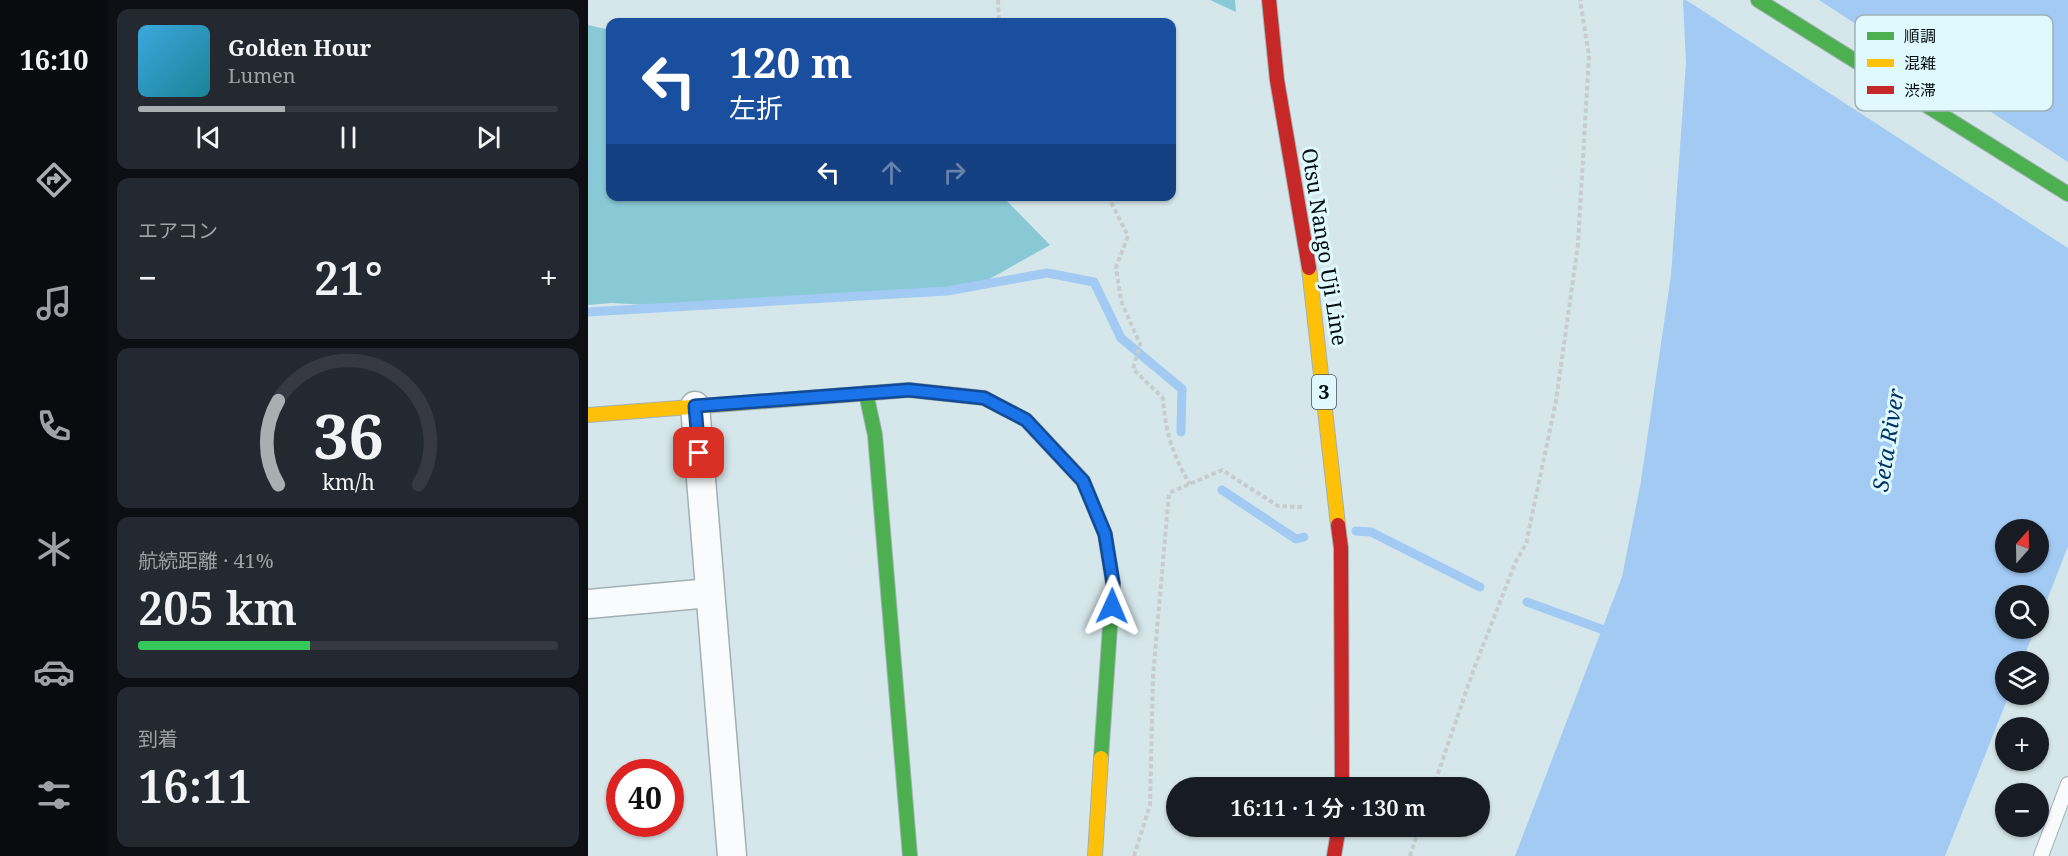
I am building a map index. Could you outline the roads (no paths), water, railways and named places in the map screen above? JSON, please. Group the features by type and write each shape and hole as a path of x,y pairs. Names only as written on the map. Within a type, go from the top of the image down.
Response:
{"main road":[{"name":"Otsu Nango Uji Line","path":"1269,0 1277,80 1312,284 1341,548 1342,777"},
{"path":"1758,0 1855,61"},
{"path":"1935,111 2068,194"},
{"path":"588,415 909,390 984,398 1026,420 1083,481 1105,534 1113,583 1095,856"},
{"path":"867,393 875,435 910,856"},
{"path":"1334,856 1337,837"}],"street":[{"path":"695,406 732,856"},
{"path":"588,604 710,593"}],"lane":[{"path":"2041,856 2068,784"}],"water":[{"name":"Seta River","path":"1683,0 2068,0 2068,546 2049,595 2049,585 1995,585 1995,639 2031,639 2026,651 1995,651 1995,705 2005,705 2000,717 1995,717 1995,730 1945,856 1515,856 1622,577 1641,481 1671,275 1686,63"}],"waterway":[{"path":"588,312 947,291 1047,273 1094,282 1121,338 1182,389 1181,432"},
{"path":"1222,490 1296,539 1304,537"},
{"path":"1356,531 1371,532 1480,587"},
{"path":"1527,602 1601,629 1610,637"}]}
